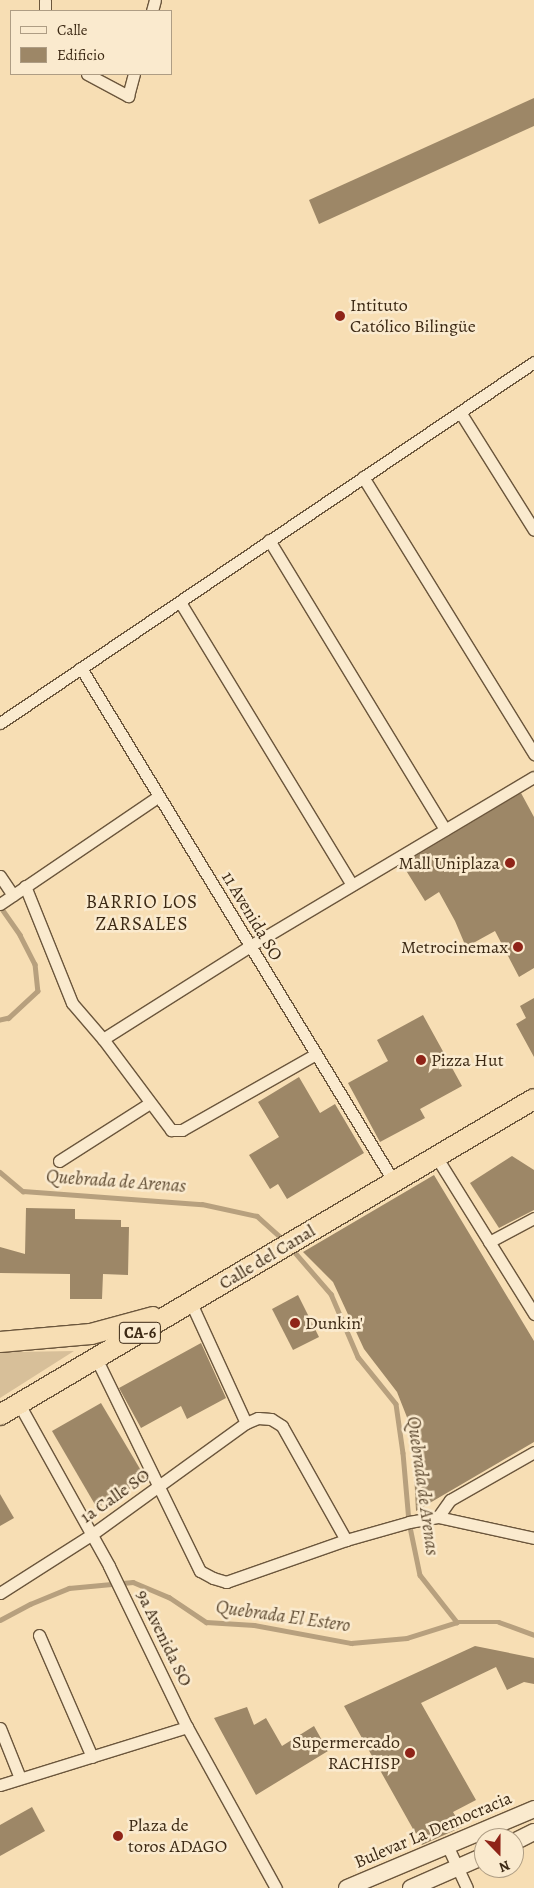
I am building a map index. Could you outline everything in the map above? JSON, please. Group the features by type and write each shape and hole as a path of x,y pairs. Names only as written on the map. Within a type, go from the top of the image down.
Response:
{"highway":[{"name":"Calle del Canal","path":"0,1415 534,1099"},
{"path":"0,1342 91,1334 184,1307"}],"main road":[{"name":"Bulevar La Democracia","path":"347,1888 534,1809"},
{"path":"411,1888 474,1861"}],"street":[{"path":"89,75 128,96 134,75"},
{"path":"0,723 534,362"},
{"path":"460,412 534,530"},
{"path":"364,477 534,754"},
{"path":"523,513 534,506"},
{"path":"269,540 445,830"},
{"path":"180,602 352,885"},
{"name":"11 Avenida SO","path":"81,668 394,1182"},
{"path":"103,1039 250,946 534,777"},
{"path":"1,903 158,796"},
{"path":"0,876 13,895"},
{"path":"26,886 72,1003 103,1039 171,1130 182,1130 316,1054"},
{"path":"59,1161 150,1103"},
{"path":"436,1158 534,1314"},
{"path":"489,1242 534,1218"},
{"path":"184,1307 246,1423 265,1418 282,1426 346,1540"},
{"path":"96,1358 157,1487 200,1571 213,1578 226,1582 346,1540 409,1522 438,1516 534,1538"},
{"name":"9a Avenida SO","path":"19,1404 109,1566 187,1727 276,1888"},
{"name":"1a Calle SO","path":"0,1593 91,1535 246,1423"},
{"path":"438,1516 450,1500 534,1452"},
{"path":"39,1634 92,1758"},
{"path":"0,1785 187,1727"},
{"path":"0,1728 20,1778"},
{"path":"448,1845 467,1888"}],"shaded area":[{"path":"0,1351 15,1352 74,1351 0,1398"}],"building":[{"path":"534,98 534,126 319,224 309,200"},
{"path":"521,793 534,817 534,968 519,977 495,931 466,947 455,921 439,892 425,901 402,864"},
{"path":"534,998 534,1057 516,1024 526,1018 520,1006"},
{"path":"423,1015 462,1086 420,1109 425,1118 380,1142 348,1083 388,1061 377,1040"},
{"path":"299,1077 320,1113 335,1104 364,1153 287,1199 278,1184 270,1189 249,1155 279,1137 258,1102"},
{"path":"512,1156 534,1170 534,1210 499,1228 470,1183"},
{"path":"434,1175 534,1341 534,1442 416,1511 412,1430 397,1392 364,1349 333,1282 303,1252"},
{"path":"26,1208 75,1209 75,1219 121,1220 121,1227 129,1227 128,1275 103,1274 102,1299 70,1299 70,1274 0,1273 0,1247 25,1254"},
{"name":"Dunkin'","path":"298,1295 319,1337 293,1350 272,1309"},
{"path":"201,1343 226,1398 187,1419 181,1406 141,1428 119,1388"},
{"path":"101,1403 146,1479 97,1508 52,1431"},
{"path":"0,1494 14,1518 0,1526"},
{"name":"Supermercado RACHISP","path":"475,1646 534,1658 534,1684 524,1682 507,1690 496,1667 421,1703 476,1800 453,1812 462,1827 422,1845 344,1706"},
{"path":"247,1707 254,1725 266,1718 282,1746 314,1726 328,1751 256,1795 214,1718"},
{"path":"32,1807 45,1831 0,1856 0,1825"}],"waterway":[{"name":"Quebrada de Arenas","path":"0,906 20,935 35,964 38,991 9,1018 0,1020"},
{"name":"Quebrada de Arenas","path":"0,1172 23,1191 202,1204 257,1216 285,1241"},
{"name":"Quebrada de Arenas","path":"292,1249 331,1294 358,1357 396,1404 403,1453 409,1522 420,1575 457,1622"},
{"name":"Quebrada El Estero","path":"0,1620 30,1604 69,1588 133,1582 169,1597 206,1622 254,1625 351,1643 407,1638 457,1622 499,1622 534,1635"}],"place":[{"name":"Intituto Católico Bilingüe","path":"340,316"},
{"name":"Mall Uniplaza","path":"510,863"},
{"name":"Metrocinemax","path":"518,947"},
{"name":"Pizza Hut","path":"421,1060"},
{"name":"Dunkin'","path":"295,1323"},
{"name":"Supermercado RACHISP","path":"410,1753"},
{"name":"Plaza de toros ADAGO","path":"118,1836"}],"district":[{"name":"BARRIO LOS ZARSALES","path":"142,914"}]}
